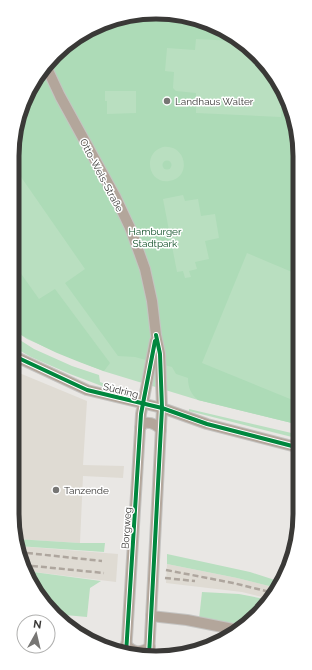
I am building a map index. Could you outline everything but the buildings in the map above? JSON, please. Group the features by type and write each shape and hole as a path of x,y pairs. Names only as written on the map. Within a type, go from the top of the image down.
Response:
{"street":[{"name":"Otto-Wels-Straße","path":"48,71 60,96 116,198 131,230 145,269 152,301 160,354 162,408"},
{"name":"Otto-Wels-Straße","path":"142,403 156,335"},
{"name":"Südring","path":"19,358 87,390 162,408 207,424 293,446"},
{"name":"Borgweg","path":"126,647 142,403"},
{"name":"Borgweg","path":"149,651 162,408"},
{"path":"140,428 144,423 148,423 156,424 161,430"},
{"path":"151,616 188,620 231,629"}],"shaded area":[{"path":"19,373 87,401 83,465 124,466 123,478 83,476 80,543 22,539 19,514"},
{"path":"23,547 118,554 116,582 32,572"},
{"path":"167,564 272,587 264,598 242,592 166,583"}],"green space":[{"name":"Hamburger Stadtpark","path":"138,20 174,20 191,24 208,29 239,47 253,59 275,88 283,104 292,138 293,423 198,400 103,371 27,339 19,334 20,138 29,104 37,87 47,73 66,53 95,33 112,26"},
{"name":"Hamburger Stadtpark","path":"138,20 174,20 208,29 224,37 230,41 196,39 195,50 167,48 165,71 174,72 173,88 176,91 196,93 196,113 281,117 282,102 292,138 293,272 247,253 202,363 293,400 293,423 198,400 190,390 188,378 176,374 172,367 135,357 118,356 65,283 85,269 19,174 20,138 29,104 37,87 47,73 66,53 95,33 112,26","holes":["105,91 136,91 136,113 107,114","163,147 171,147 182,156 184,168 176,179 162,181 156,178 152,173 150,167 152,155 156,150","183,195 185,201 198,199 201,216 215,214 219,238 205,241 209,259 195,262 197,269 189,271 191,277 185,278 183,271 177,272 163,199"]},
{"path":"167,160 172,165 167,170 162,165"},
{"path":"19,271 39,299 55,289 110,363 104,371 56,353 19,333"},
{"path":"19,339 34,349 72,366 99,375 100,382 122,389 122,392 70,374 19,350"},
{"path":"189,409 293,433 293,437 189,411"},
{"path":"22,539 105,543 104,552 23,546"},
{"path":"167,554 250,572 276,580 272,587 167,564"},
{"path":"32,572 101,581 90,588 87,617 64,615 42,590"},
{"path":"202,592 239,594 263,599 246,617 234,626 199,619"}],"railway":[{"path":"25,553 102,561"},
{"path":"29,566 104,573"},
{"path":"166,570 269,592"},
{"path":"165,578 195,581"}],"cycle path":[{"path":"149,651 162,408 160,354 156,335"},
{"path":"126,647 141,414 155,341"},
{"path":"19,358 87,390 162,408 207,424 293,446"}],"place":[{"name":"Landhaus Walter","path":"167,101"},
{"name":"Tanzende","path":"56,490"}]}
